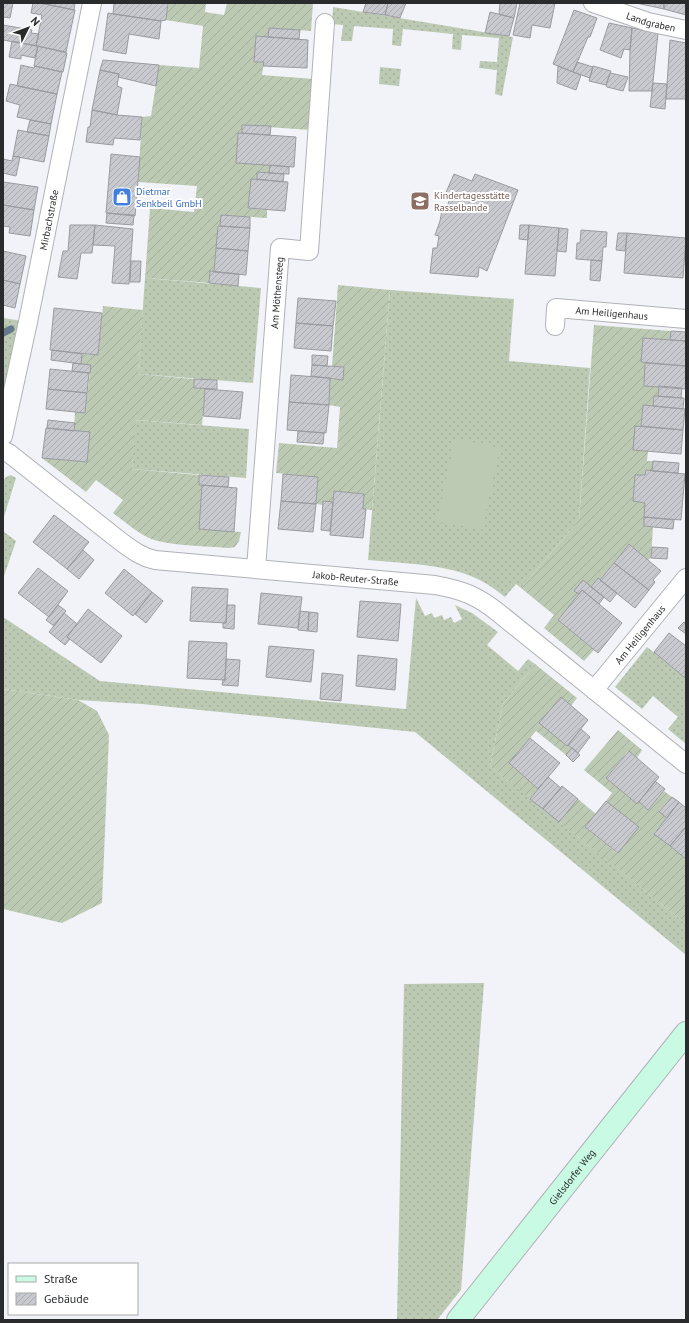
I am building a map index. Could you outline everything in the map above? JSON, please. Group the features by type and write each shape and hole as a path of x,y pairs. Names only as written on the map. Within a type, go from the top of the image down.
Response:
{"street":[{"name":"Mirbachstraße","path":"3,436 28,322 92,3"},
{"name":"Landgraben","path":"593,3 648,22 686,30"},
{"name":"Am Möthensteeg","path":"256,569 280,248 309,251 326,23"},
{"name":"Am Heiligenhaus","path":"554,326 556,308 686,319"},
{"name":"Jakob-Reuter-Straße","path":"3,450 120,541 146,558 435,585 455,588 472,595 487,603 686,764"},
{"name":"Am Heiligenhaus","path":"594,690 686,578"},
{"name":"Gielsdorfer Weg","path":"458,1320 686,1033"}],"green space":[{"path":"168,3 206,3 205,12 224,15 227,3 313,3 311,31 269,28 268,37 256,36 255,62 264,62 262,75 314,79 310,130 242,125 242,133 270,165 269,173 258,172 257,179 251,179 248,208 267,210 267,218 221,215 220,226 218,226 214,272 210,271 209,283 145,278 150,208 194,212 197,186 138,182 142,117 151,116 159,65 199,68 203,26 166,20"},
{"path":"333,7 513,37 502,96 495,94 497,70 479,68 480,61 497,62 499,38 462,35 461,50 452,49 453,34 403,29 401,46 392,45 393,29 354,26 352,41 341,41 343,25 332,24"},
{"path":"380,67 401,69 399,86 379,84"},
{"path":"145,278 261,288 253,383 138,374"},
{"path":"338,285 390,290 372,510 363,509 364,494 334,491 333,502 323,501 323,505 316,504 318,477 276,473 279,443 337,448 340,407 329,405 330,379 343,380 344,367 332,366"},
{"path":"390,290 514,299 509,361 590,368 579,520 521,588 516,584 505,597 483,582 457,571 419,564 368,560"},
{"path":"103,306 143,310 138,374 194,379 194,388 205,389 202,425 136,420 132,469 199,475 199,484 202,485 199,529 241,532 239,541 235,547 229,548 166,543 144,536 113,513 123,500 96,480 86,492 42,458 87,462 90,432 74,431 75,412 85,413 91,365 81,364 82,354 98,355"},
{"path":"3,318 22,321 3,399"},
{"path":"594,325 671,331 670,340 643,338 641,362 645,363 644,385 659,386 658,396 654,396 653,406 643,405 641,426 635,426 634,450 648,451 647,461 653,461 652,471 646,470 645,475 635,475 633,501 645,503 644,526 653,527 651,558 648,560 629,544 600,580 598,578 591,587 583,580 579,594 558,620 594,650 584,661 544,628 554,615 521,588 579,520"},
{"path":"135,420 249,429 246,478 132,469"},
{"path":"455,438 500,448 482,530 437,521"},
{"path":"11,475 16,478 3,520 3,481 6,477"},
{"path":"3,531 16,541 3,579"},
{"path":"416,598 425,616 432,613 434,618 442,615 444,620 451,617 454,623 462,619 455,605 472,613 498,632 487,645 518,671 528,659 535,664 503,704 490,766 686,924 686,955 415,732 142,704 78,700 3,689 3,617 100,681 406,709"},
{"path":"647,647 686,678 686,744 668,729 678,717 653,696 642,709 615,687"},
{"path":"535,664 577,698 571,706 540,723 567,746 568,745 572,748 566,755 536,731 509,763 538,789 530,799 490,766 503,704"},
{"path":"3,689 78,700 97,711 109,735 102,903 62,923 3,909"},
{"path":"618,730 642,750 637,758 628,751 606,778 637,804 639,802 648,810 664,791 672,797 659,811 667,818 654,833 686,859 686,924 559,822 578,799 596,814 585,827 617,853 638,827 606,801 612,793 584,770"},
{"path":"484,983 461,1290 437,1320 397,1320 404,984"}],"building":[{"path":"3,3 13,3 10,18 3,17"},
{"path":"33,3 75,10 66,52 36,46 42,15 31,13"},
{"path":"40,3 75,3 74,10"},
{"path":"114,3 168,3 166,20 161,21 113,14"},
{"path":"366,3 388,3 385,15 363,12"},
{"path":"388,3 406,3 400,18 385,15"},
{"path":"500,3 517,3 514,18 499,14"},
{"path":"520,3 555,3 550,28 532,25 530,38 513,35"},
{"path":"636,3 664,3 664,9"},
{"path":"664,3 686,3 686,15 664,9"},
{"path":"574,10 597,18 590,37 588,37 573,72 553,64"},
{"path":"490,12 514,18 509,36 485,33"},
{"path":"108,13 161,21 159,39 129,34 126,54 103,50"},
{"path":"609,23 632,28 630,50 624,49 621,58 600,50"},
{"path":"3,25 32,30 31,33 39,34 36,46 3,40"},
{"path":"269,28 300,30 299,39 268,37"},
{"path":"632,28 658,33 652,91 629,91"},
{"path":"256,36 308,40 307,68 263,66 264,62 254,62"},
{"path":"670,40 686,43 686,99 666,99"},
{"path":"12,41 38,46 35,58 21,55 21,59 9,57"},
{"path":"38,46 67,53 63,72 34,66"},
{"path":"103,60 159,65 156,86 118,77 119,74 100,70"},
{"path":"577,62 593,67 590,78 573,72"},
{"path":"21,65 34,68 35,66 62,72 57,94 17,86"},
{"path":"558,66 581,75 576,90 557,83"},
{"path":"593,66 611,71 606,85 589,81"},
{"path":"100,70 119,74 117,86 122,88 117,115 92,110"},
{"path":"610,73 628,77 623,91 607,87 606,85"},
{"path":"653,83 667,84 665,109 650,107"},
{"path":"10,84 57,94 51,124 17,117 20,105 6,101"},
{"path":"92,110 117,115 142,117 140,140 114,138 113,145 86,142"},
{"path":"30,120 51,124 49,136 27,132"},
{"path":"242,125 271,126 270,135 242,133"},
{"path":"18,130 49,136 44,162 13,156"},
{"path":"238,133 296,137 294,167 236,163"},
{"name":"Dietmar Senkbeil GmbH","path":"111,154 140,157 135,216 106,213"},
{"path":"13,156 20,157 16,176 3,173 3,159 12,161"},
{"path":"270,165 289,167 289,174 269,173"},
{"path":"257,172 284,174 283,182 257,179"},
{"path":"454,174 472,181 475,174 518,190 487,271 479,267 478,277 430,273 433,248 437,248 439,236 435,235 442,210 445,211 450,199 444,197"},
{"path":"251,179 288,182 285,211 248,208"},
{"path":"3,182 38,187 34,210 3,205"},
{"path":"3,205 34,210 30,236 9,233 10,227 3,226"},
{"path":"107,213 134,215 133,225 106,223"},
{"path":"221,215 250,217 250,228 220,226"},
{"path":"70,225 95,225 92,253 81,253 77,279 58,277 63,251 68,251"},
{"path":"95,225 133,229 129,284 112,283 115,246 93,245"},
{"path":"520,225 529,225 528,240 519,239"},
{"path":"529,225 559,228 555,276 525,274"},
{"path":"218,226 250,228 248,251 216,248"},
{"path":"559,228 568,229 566,252 557,251"},
{"path":"581,230 607,232 606,247 603,247 602,261 576,259 577,243 580,243"},
{"path":"618,233 627,233 625,251 616,250"},
{"path":"627,233 686,238 683,278 624,273"},
{"path":"216,248 248,251 246,275 214,272"},
{"path":"3,251 26,256 20,284 3,280"},
{"path":"591,260 602,261 600,281 590,280"},
{"path":"131,261 141,261 140,282 130,282"},
{"path":"210,271 239,274 238,286 209,283"},
{"path":"3,280 20,284 15,308 3,305"},
{"path":"298,298 336,301 333,326 296,323"},
{"path":"54,308 102,313 98,355 50,350"},
{"path":"296,323 333,326 331,351 294,348"},
{"path":"671,331 686,332 686,341 670,340"},
{"path":"643,338 686,341 686,366 641,362"},
{"path":"52,350 82,354 81,364 51,360"},
{"path":"312,355 328,356 327,366 312,365"},
{"path":"73,363 91,365 90,373 72,371"},
{"path":"645,363 686,366 686,389 644,386"},
{"path":"312,365 344,367 343,380 311,376"},
{"path":"50,369 89,373 87,393 48,389"},
{"path":"291,375 330,378 329,405 289,402"},
{"path":"194,379 217,380 217,389 194,388"},
{"path":"659,386 682,388 681,398 658,396"},
{"path":"48,389 87,393 85,413 46,409"},
{"path":"205,389 243,392 240,419 203,416"},
{"path":"654,396 684,398 683,409 653,406"},
{"path":"289,402 329,405 326,433 287,430"},
{"path":"643,405 685,409 683,430 641,426"},
{"path":"48,420 75,423 74,431 47,428"},
{"path":"635,426 683,430 681,454 633,450"},
{"path":"46,428 90,432 87,462 42,458"},
{"path":"298,431 324,433 323,444 297,442"},
{"path":"653,461 679,463 678,473 652,471"},
{"path":"646,470 685,474 681,520 644,517 645,503 633,501 635,475 645,475"},
{"path":"283,474 318,477 316,504 281,501"},
{"path":"199,475 229,477 228,487 199,485"},
{"path":"202,485 237,488 234,532 199,529"},
{"path":"334,491 364,494 363,509 366,509 363,538 330,535"},
{"path":"281,501 316,504 313,532 278,529"},
{"path":"323,501 333,502 330,531 321,530"},
{"path":"54,515 89,542 67,569 33,542"},
{"path":"644,517 674,520 673,529 644,526"},
{"path":"629,544 661,571 653,580 655,582 649,590 614,563"},
{"path":"652,547 668,548 667,559 651,558"},
{"path":"83,550 94,560 79,579 67,569"},
{"path":"614,563 649,590 635,608 600,580"},
{"path":"38,568 68,591 49,617 18,593"},
{"path":"124,569 152,592 133,616 105,593"},
{"path":"598,578 617,593 610,602 591,587"},
{"path":"583,580 604,597 599,604 582,590 579,594 574,591"},
{"path":"192,587 228,589 226,623 190,621"},
{"path":"582,590 622,623 598,653 558,620"},
{"path":"152,592 163,601 146,623 135,614"},
{"path":"261,593 302,597 298,628 258,624"},
{"path":"360,601 401,604 398,641 357,637"},
{"path":"58,605 66,611 54,626 46,620"},
{"path":"227,605 235,605 234,629 223,628 223,623 226,623"},
{"path":"88,609 122,636 101,663 67,637"},
{"path":"300,611 309,612 308,631 298,630"},
{"path":"309,612 318,613 317,632 308,631"},
{"path":"64,613 77,624 67,637 70,639 65,645 49,632"},
{"path":"684,622 686,623 686,634 678,628"},
{"path":"669,633 686,646 685,678 654,652"},
{"path":"189,641 227,643 225,680 187,678"},
{"path":"269,646 314,650 311,682 266,677"},
{"path":"358,655 397,659 395,690 356,686"},
{"path":"226,659 240,660 238,686 222,685 223,680 225,680"},
{"path":"322,673 343,675 341,701 320,699"},
{"path":"561,697 588,720 567,746 539,723"},
{"path":"581,729 590,737 578,753 568,745"},
{"path":"530,738 560,763 538,789 509,763"},
{"path":"572,748 580,755 573,762 566,755"},
{"path":"629,751 659,777 637,804 606,778"},
{"path":"548,777 561,788 543,809 530,799"},
{"path":"655,781 665,789 648,810 639,802"},
{"path":"562,786 578,799 559,822 543,809"},
{"path":"672,797 679,802 667,818 659,812"},
{"path":"606,801 639,827 618,853 585,827"},
{"path":"679,802 686,808 686,827 670,846 654,834"},
{"path":"686,827 686,859 670,846"}],"waterway":[{"path":"3,333 11,329"}],"place":[{"name":"Dietmar Senkbeil GmbH","path":"122,197"},
{"name":"Kindertagesstätte Rasselbande","path":"420,201"}]}
